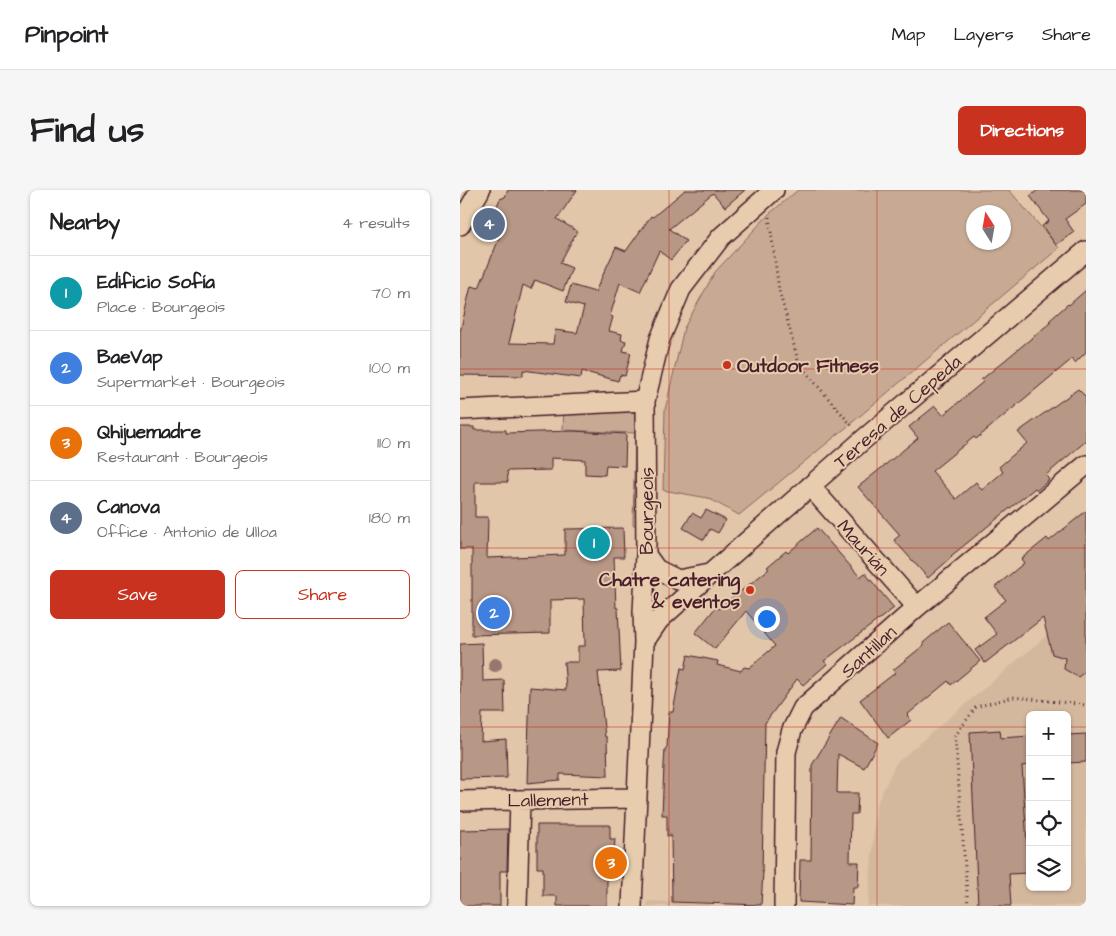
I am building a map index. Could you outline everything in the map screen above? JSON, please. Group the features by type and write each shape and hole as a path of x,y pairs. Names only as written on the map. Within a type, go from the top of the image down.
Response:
{"street":[{"path":"460,225 480,190"},
{"name":"Bourgeois","path":"632,906 644,642 646,402 660,340 682,289 721,237 774,190"},
{"name":"Teresa de Cepeda","path":"644,642 659,620 710,574 864,439 1086,251"},
{"path":"460,410 646,402"},
{"name":"Santillan","path":"784,906 786,752 792,730 804,708 917,607 1086,465"},
{"name":"Maurián","path":"810,486 917,607"},
{"path":"646,555 656,569 678,580 710,574"},
{"name":"Lallement","path":"460,801 636,798"},
{"path":"517,906 520,800"}],"path":[{"path":"769,214 779,290 799,364 864,439"},
{"path":"968,906 955,736 976,707 1013,697 1086,705"}],"shaded area":[{"path":"798,190 1009,190 1059,248 739,515 708,498 663,490 665,410 684,328 715,272 769,214"},
{"path":"642,404 649,525 633,525 635,433 563,430 564,408"},
{"path":"1086,602 1086,906 868,906 876,805 896,763"},
{"path":"647,901 709,904 709,906 647,906"}],"building":[{"path":"508,190 577,190 557,219 577,231 560,263 572,268 563,291 535,280 531,289 523,285 509,343 553,344 555,330 577,333 584,307 566,302 571,285 595,292 616,247 626,251 651,216 653,217 685,190 745,190 725,207 713,193 669,229 686,241 671,260 659,251 640,292 620,283 610,316 613,317 609,331 622,334 621,340 626,341 623,351 631,353 625,376 620,375 618,381 582,371 581,378 523,370 523,376 460,375 460,332 471,286 479,288 500,236 486,230 500,199 505,197"},
{"path":"1038,190 1086,190 1086,204 1065,219 1074,232 1056,245 1042,226 1049,221 1030,196"},
{"path":"1086,290 1086,352 1075,363 1072,359 976,439 974,437 932,471 956,499 976,482 982,490 1003,472 999,467 1027,443 1018,432 1078,389 1086,397 1086,441 1046,475 1049,480 1037,490 1035,488 951,556 928,578 894,540 900,535 858,487 918,438 909,427 935,406 943,415"},
{"path":"460,427 474,427 474,430 506,430 506,433 573,431 626,434 625,466 606,465 605,475 585,474 585,460 551,458 551,470 507,471 508,482 475,482 475,517 488,517 487,558 565,555 565,529 623,528 624,557 614,557 621,671 598,672 605,737 607,737 608,776 560,774 560,780 527,783 530,687 566,690 564,662 578,662 578,646 585,646 584,599 550,600 550,633 472,635 472,549 460,549"},
{"path":"706,510 726,520 718,533 710,529 704,540 683,528 692,513 701,518"},
{"path":"1086,511 1086,671 1078,677 1064,669 1065,658 1052,654 1043,618 985,663 975,650 997,634 984,617 1006,600 995,587 1024,563 1021,559 1047,538 1049,541"},
{"path":"817,528 860,577 865,573 894,608 824,661 827,664 803,685 797,679 765,723 761,905 672,902 671,835 667,836 667,815 662,815 669,712 673,712 681,668 685,669 688,655 718,661 717,665 741,671 744,667 749,668 775,646 746,611 715,649 695,633 716,607 718,609 769,569 767,567 786,551 788,553"},
{"path":"948,622 980,661 951,685 948,681 907,715 911,720 888,738 860,700 895,673 893,670 924,645 923,643"},
{"path":"482,643 483,681 504,680 505,713 482,713 481,741 506,739 507,778 460,779 460,644"},
{"path":"841,718 878,743 864,768 838,754 837,793 858,793 857,814 851,814 850,862 859,862 858,887 853,887 852,905 799,902 800,860 811,860 812,765"},
{"path":"1000,730 1001,738 1026,736 1026,766 1022,766 1026,827 1026,873 1009,874 1011,906 978,906 970,732"},
{"path":"1086,734 1086,762 1071,763 1071,735"},
{"path":"537,825 610,825 610,839 615,839 614,853 607,853 607,906 557,906 557,896 543,896 543,868 537,868"},
{"path":"508,829 507,871 500,871 500,906 460,906 460,830"}],"place":[{"name":"Canova","path":"489,224"},
{"name":"Outdoor Fitness","path":"727,365"},
{"name":"Edificio Sofía","path":"594,543"},
{"name":"Chatre catering & eventos","path":"750,590"},
{"name":"BaeVap","path":"494,613"},
{"name":"Qhijuemadre","path":"611,863"}]}
